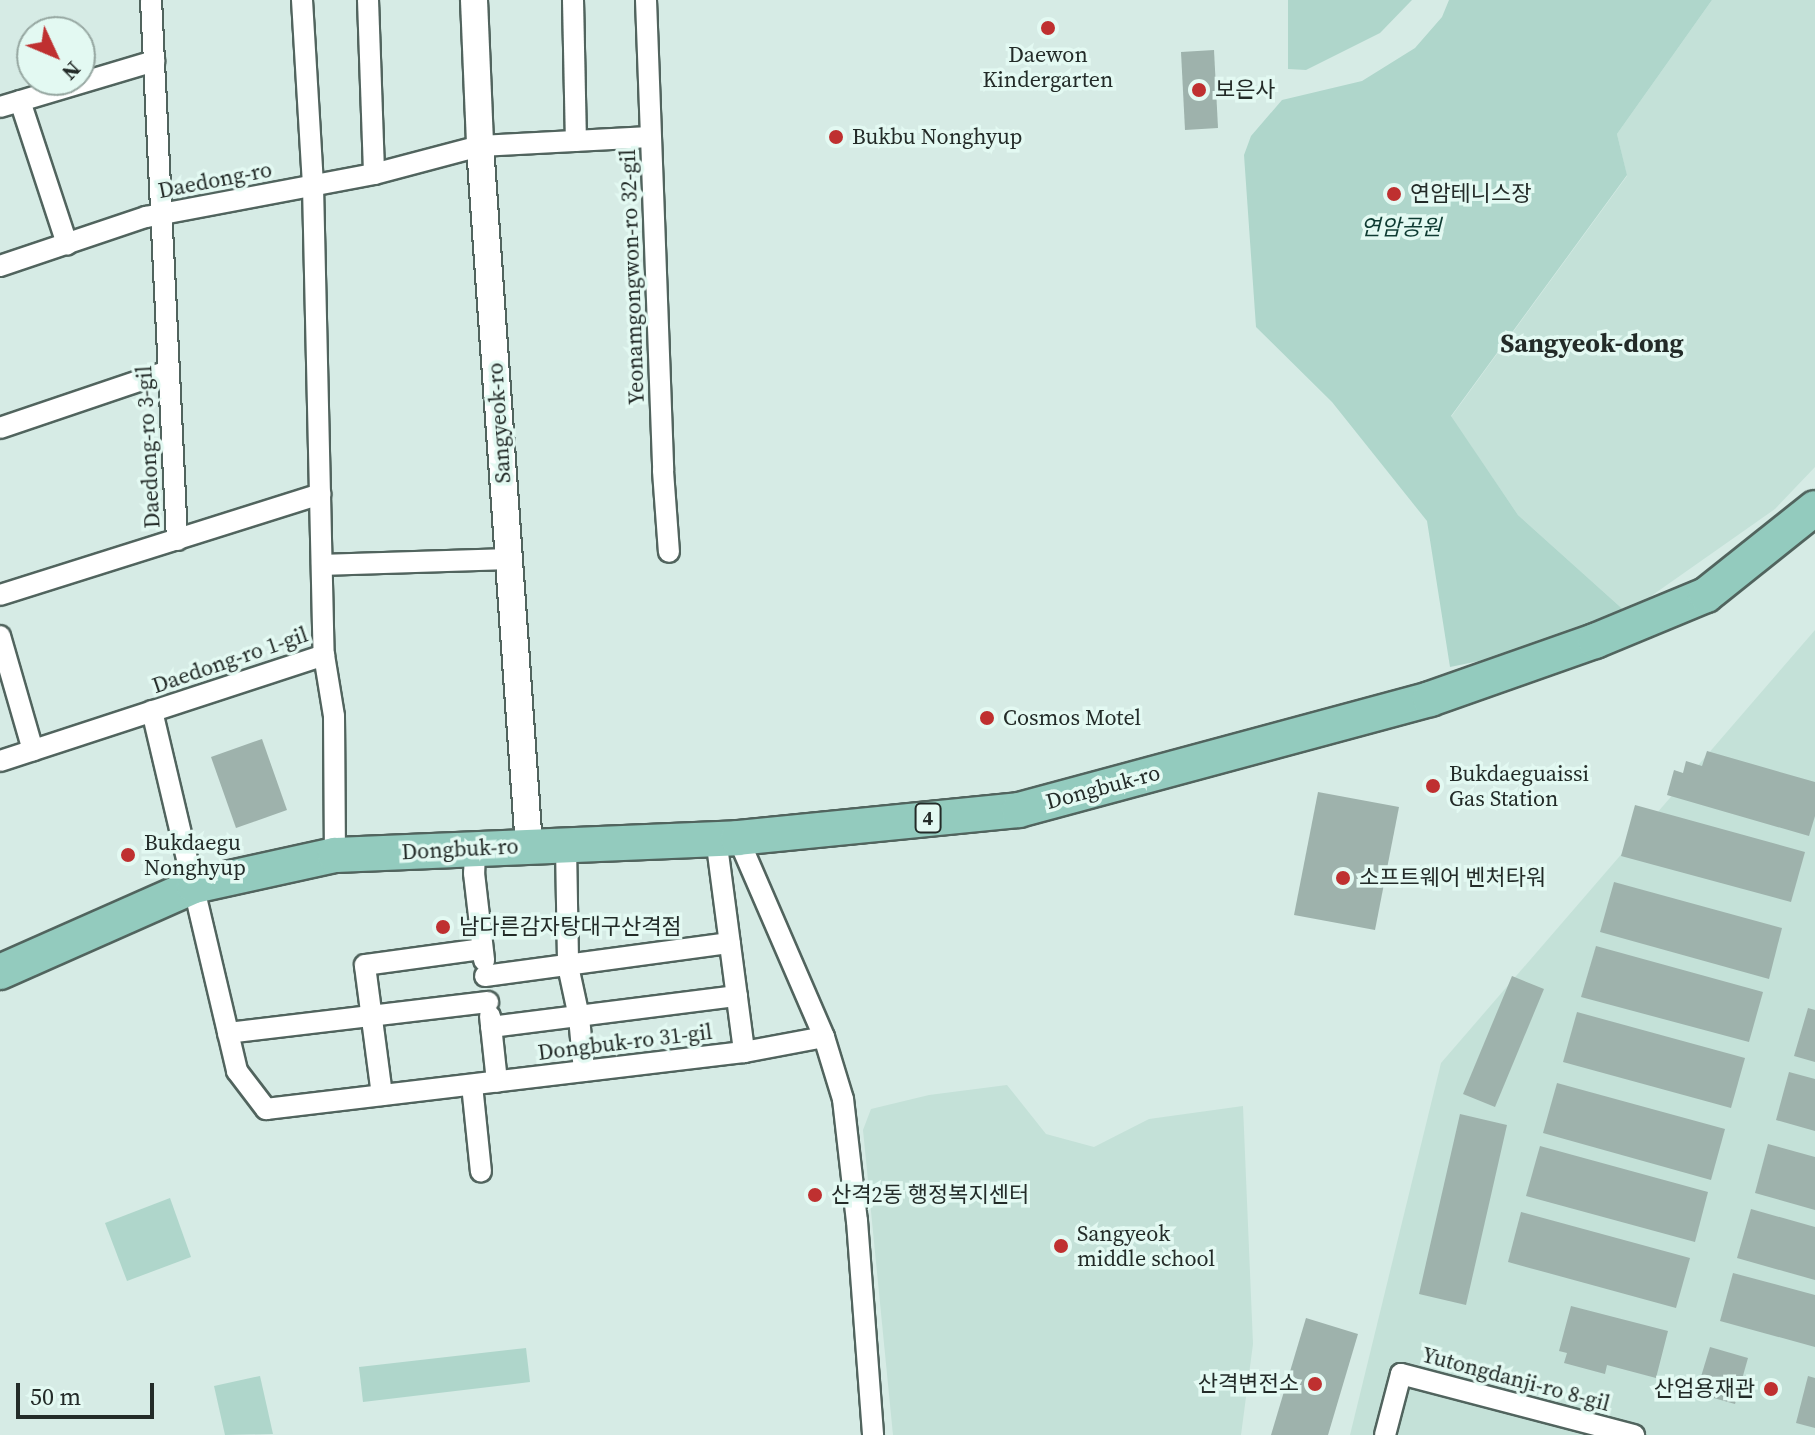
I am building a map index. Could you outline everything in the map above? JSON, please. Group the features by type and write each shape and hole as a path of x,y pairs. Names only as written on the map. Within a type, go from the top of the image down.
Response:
{"main road":[{"name":"Dongbuk-ro","path":"0,972 194,886 335,855 727,838 1019,810 1430,699 1595,641 1706,595 1815,508"}],"street":[{"name":"Daedong-ro 3-gil","path":"0,595 177,540 151,0"},
{"name":"Daedong-ro 1-gil","path":"0,761 324,655 313,186 302,0"},
{"path":"368,0 374,174"},
{"name":"Sangyeok-ro","path":"474,0 480,146 529,846"},
{"path":"573,0 576,141"},
{"name":"Yeonamgongwon-ro 32-gil","path":"646,0 669,552"},
{"path":"0,107 154,61"},
{"path":"20,101 67,244"},
{"name":"Daedong-ro","path":"0,266 160,214 374,174 480,146 650,137"},
{"path":"0,428 168,371"},
{"path":"177,540 320,494"},
{"path":"322,565 508,559"},
{"path":"0,636 33,750"},
{"path":"324,655 334,716 335,855"},
{"path":"152,711 194,886"},
{"path":"727,838 730,943 744,1052"},
{"path":"727,838 824,1037 843,1099 857,1221 873,1435"},
{"path":"566,846 568,966 579,1017 584,1071"},
{"path":"475,849 482,949 497,1082"},
{"name":"Dongbuk-ro 31-gil","path":"194,886 237,1071 266,1109 744,1052 824,1037"},
{"path":"485,976 730,943"},
{"path":"382,1095 365,965 482,949"},
{"path":"491,1027 737,996"},
{"path":"228,1033 488,1002"},
{"path":"472,1085 481,1172"},
{"name":"Yutongdanji-ro 8-gil","path":"1385,1435 1401,1374 1634,1435"}],"shaded area":[{"path":"1712,0 1815,0 1815,467 1775,509 1627,613 1518,515 1451,417 1627,176 1617,134"},
{"path":"1815,630 1815,1435 1350,1435 1441,1063"},
{"name":"Sangyeok middle school","path":"1007,1085 1046,1134 1094,1147 1149,1119 1243,1106 1253,1344 1241,1435 893,1435 863,1130 871,1109 929,1095"}],"green space":[{"path":"1288,0 1412,0 1380,33 1306,70 1288,69"},
{"name":"연암공원","path":"1449,0 1712,0 1617,134 1627,175 1451,416 1518,515 1627,613 1489,659 1450,667 1427,521 1332,402 1256,327 1244,155 1251,136 1282,100 1362,81 1415,48 1442,17"},
{"path":"170,1198 191,1257 127,1281 105,1223"},
{"path":"526,1348 530,1382 363,1402 359,1367"},
{"path":"260,1376 273,1434 225,1435 214,1386"}],"building":[{"name":"보은사","path":"1214,50 1218,128 1185,130 1181,52"},
{"path":"262,739 287,810 236,828 211,757"},
{"path":"1707,751 1815,782 1815,816 1809,836 1667,795 1674,770 1683,773 1686,761 1702,766"},
{"name":"소프트웨어 벤처타워","path":"1318,792 1399,807 1375,930 1294,915"},
{"path":"1635,805 1805,852 1791,902 1621,856"},
{"path":"1614,882 1782,928 1769,979 1600,932"},
{"path":"1596,946 1763,992 1749,1042 1581,997"},
{"path":"1512,976 1544,989 1495,1107 1463,1094"},
{"path":"1808,1008 1815,1010 1815,1062 1794,1056"},
{"path":"1577,1012 1745,1058 1731,1108 1563,1062"},
{"path":"1789,1072 1815,1079 1815,1131 1776,1120"},
{"path":"1557,1083 1725,1129 1711,1180 1543,1133"},
{"path":"1460,1114 1507,1125 1466,1305 1419,1294"},
{"path":"1768,1144 1815,1157 1815,1210 1755,1193"},
{"path":"1540,1146 1708,1192 1695,1242 1526,1196"},
{"path":"1751,1209 1815,1227 1815,1280 1737,1258"},
{"path":"1521,1212 1690,1258 1676,1308 1508,1262"},
{"path":"1733,1273 1815,1295 1815,1347 1720,1321"},
{"path":"1571,1306 1668,1331 1656,1378 1607,1365 1605,1374 1564,1363 1567,1353 1559,1351"},
{"name":"산격변전소","path":"1306,1318 1358,1334 1328,1435 1271,1435"},
{"path":"1710,1347 1748,1358 1735,1404 1696,1393"},
{"path":"1808,1376 1815,1378 1815,1428 1796,1423"}],"place":[{"name":"Daewon Kindergarten","path":"1048,28"},
{"name":"보은사","path":"1199,90"},
{"name":"Bukbu Nonghyup","path":"836,137"},
{"name":"연암테니스장","path":"1394,194"},
{"name":"Cosmos Motel","path":"987,718"},
{"name":"Bukdaeguaissi Gas Station","path":"1433,786"},
{"name":"Bukdaegu Nonghyup","path":"128,855"},
{"name":"소프트웨어 벤처타워","path":"1343,878"},
{"name":"남다른감자탕대구산격점","path":"443,927"},
{"name":"산격2동 행정복지센터","path":"815,1195"},
{"name":"Sangyeok middle school","path":"1061,1246"},
{"name":"산격변전소","path":"1315,1384"},
{"name":"산업용재관","path":"1771,1389"}],"district":[{"name":"Sangyeok-dong","path":"1592,344"}]}
